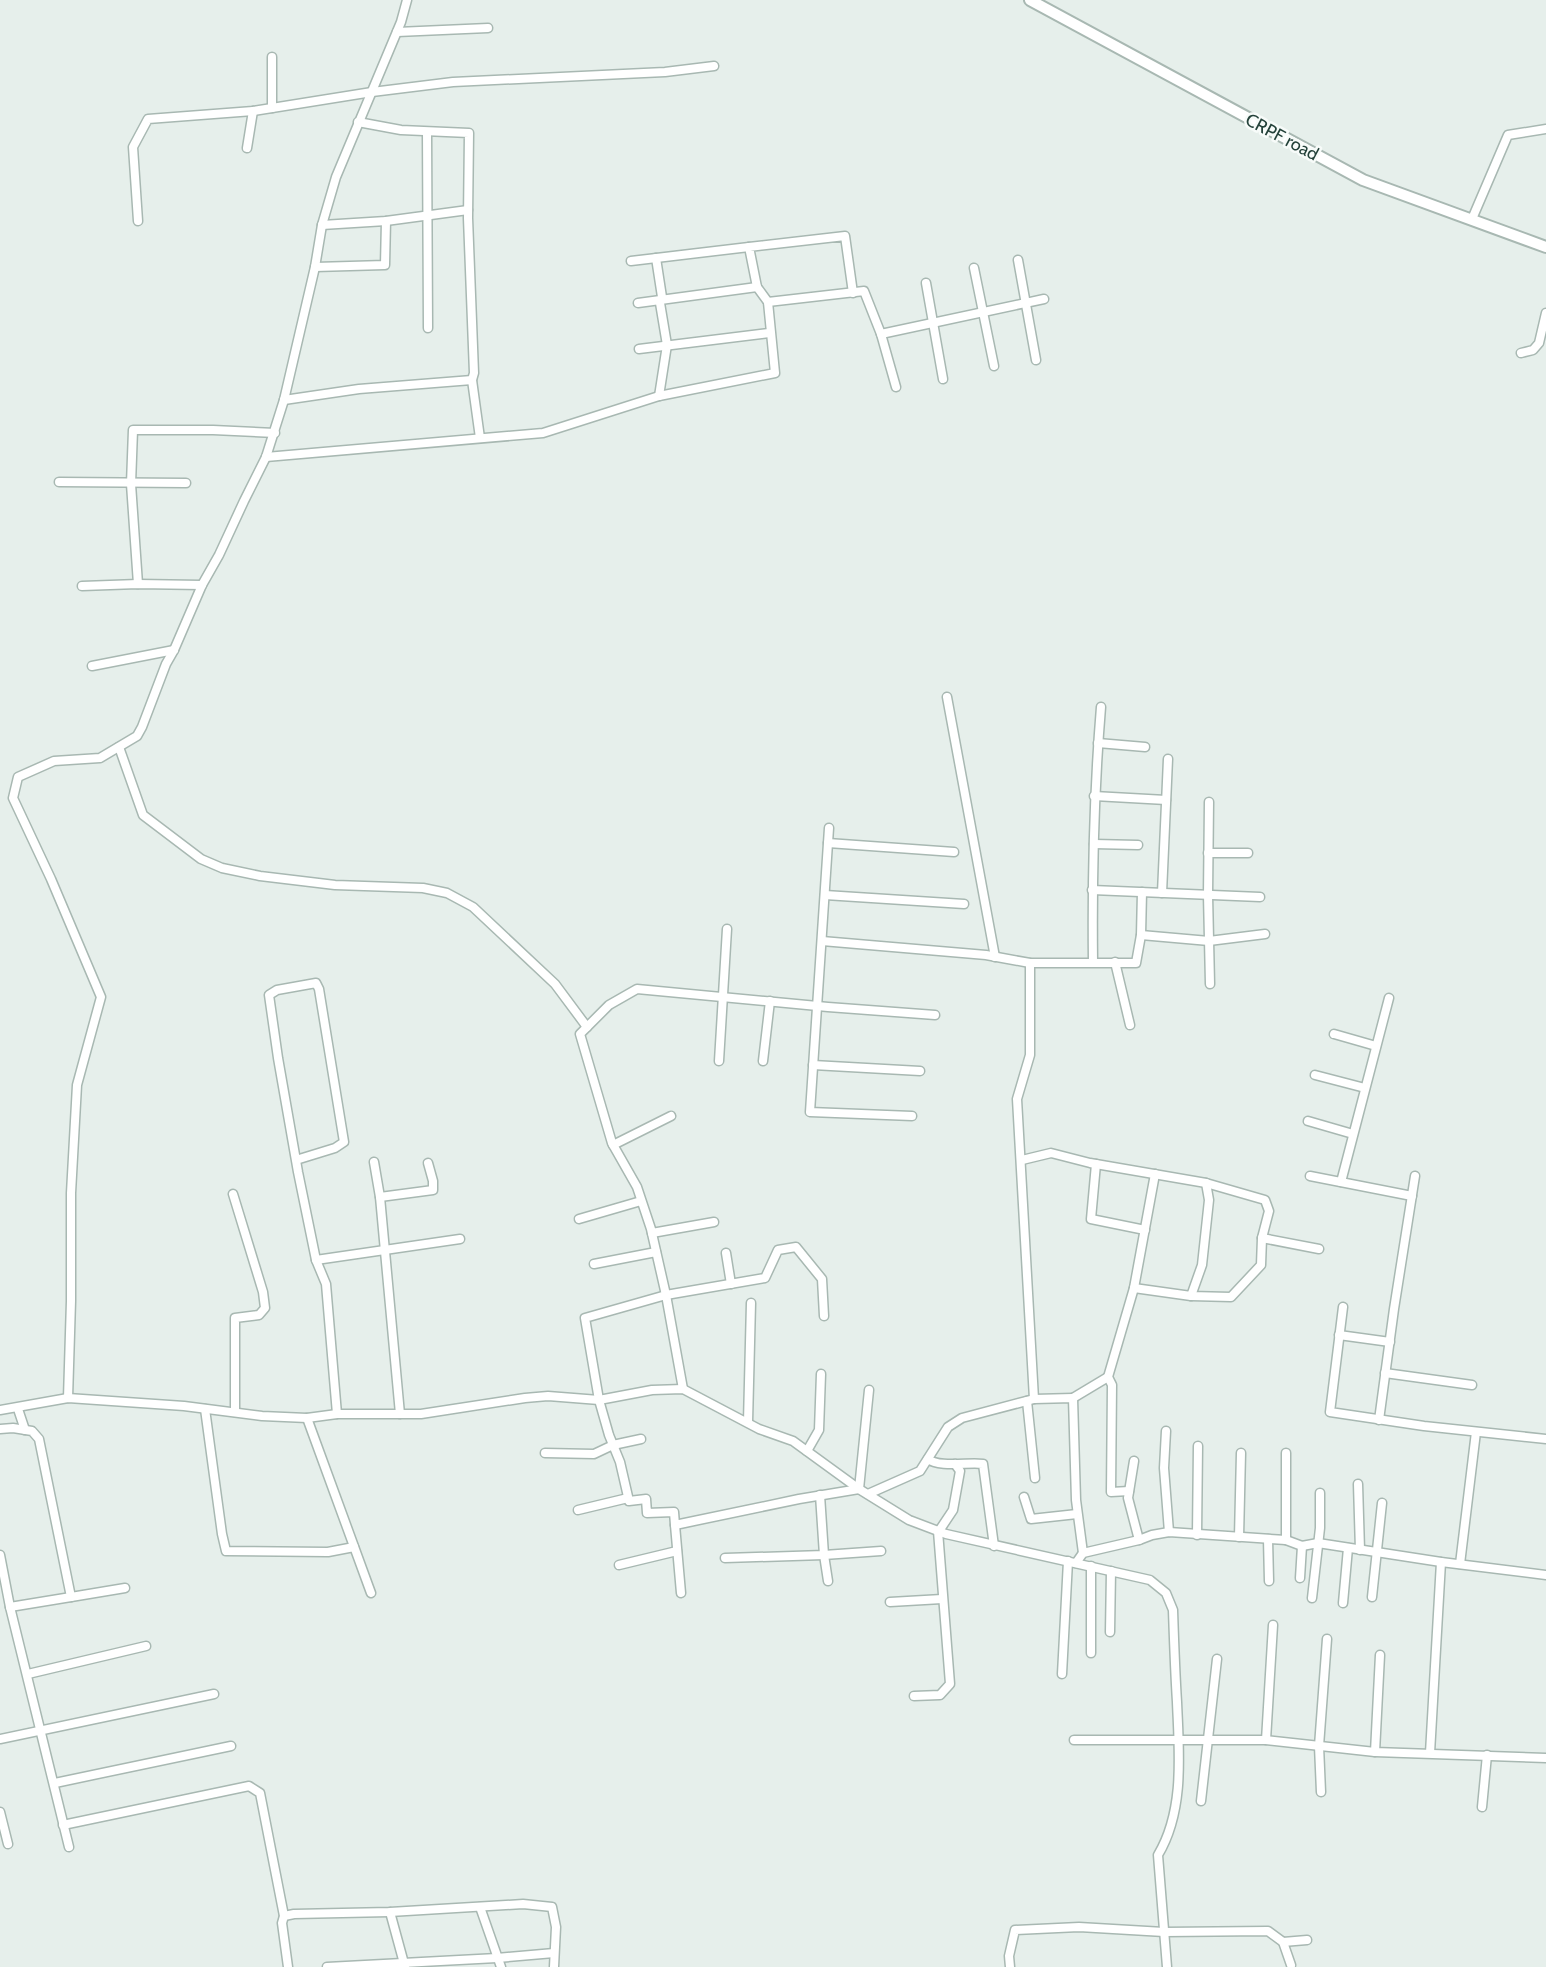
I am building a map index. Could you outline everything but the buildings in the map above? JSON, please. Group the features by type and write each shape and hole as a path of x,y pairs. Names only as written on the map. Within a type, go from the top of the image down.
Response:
{"street":[{"path":"68,1398 71,1193 77,1085 101,997 51,879 13,798 18,777 54,761 100,758 137,736 142,727 166,664 202,585 267,457 284,400 315,267 322,225 336,177 397,32 406,0"},
{"name":"CRPF road","path":"1030,0 1362,180 1546,247"},
{"path":"397,32 488,28"},
{"path":"272,57 272,108"},
{"path":"138,221 133,147 148,119 253,111 453,82 664,72 714,66"},
{"path":"247,148 253,111"},
{"path":"358,122 388,129 469,133 468,210 474,373 472,380 480,438"},
{"path":"1472,219 1508,135 1546,129"},
{"path":"427,132 428,328"},
{"path":"322,225 386,221 468,210"},
{"path":"315,267 385,265 386,221"},
{"path":"631,261 845,236 853,293"},
{"path":"267,457 543,433 659,396 775,372 768,302 757,287 749,246"},
{"path":"656,258 667,345 659,396"},
{"path":"1018,260 1036,360"},
{"path":"974,268 994,366"},
{"path":"926,283 943,379"},
{"path":"638,303 757,287"},
{"path":"768,302 864,291 881,334 896,387"},
{"path":"881,334 1044,298"},
{"path":"1521,353 1533,350 1539,343 1546,313"},
{"path":"639,349 770,333"},
{"path":"284,400 358,389 472,380"},
{"path":"138,584 131,484 133,430 275,433"},
{"path":"59,482 186,483"},
{"path":"82,586 202,585"},
{"path":"92,666 174,650"},
{"path":"947,697 995,957"},
{"path":"1093,962 1094,796 1101,707"},
{"path":"1098,743 1145,747"},
{"path":"119,747 143,815 201,859 222,868 260,876 335,885 423,888 447,893 473,907 555,984 587,1027"},
{"path":"1162,893 1168,759"},
{"path":"1094,796 1166,800"},
{"path":"1209,802 1210,984"},
{"path":"829,828 810,1112 912,1116"},
{"path":"828,843 954,852"},
{"path":"1094,844 1138,845"},
{"path":"1208,853 1248,853"},
{"path":"1092,890 1260,897"},
{"path":"822,941 995,957 1030,963 1136,963 1141,935 1142,892"},
{"path":"825,895 964,904"},
{"path":"719,1061 728,928"},
{"path":"1141,935 1209,941 1265,934"},
{"path":"1115,962 1130,1024"},
{"path":"1030,963 1030,1055 1017,1099 1022,1160 1030,1400 1035,1478"},
{"path":"296,1160 335,1148 344,1142 319,988 316,983 277,990 269,995 296,1160 316,1260 326,1284 337,1414"},
{"path":"683,1389 666,1294 652,1233 637,1187 613,1145 580,1034 609,1005 637,989 935,1015"},
{"path":"1341,1182 1389,998"},
{"path":"763,1061 771,1001"},
{"path":"1334,1034 1376,1046"},
{"path":"813,1065 920,1071"},
{"path":"1315,1076 1365,1088"},
{"path":"613,1145 671,1116"},
{"path":"1308,1121 1353,1134"},
{"path":"1022,1160 1051,1153 1096,1164 1206,1183 1265,1200 1269,1211 1262,1238 1262,1265 1231,1297 1191,1296 1134,1288"},
{"path":"374,1162 380,1197 400,1414"},
{"path":"380,1197 433,1190 428,1163"},
{"path":"1096,1164 1091,1219 1145,1230"},
{"path":"868,1494 920,1472 948,1427 962,1418 1030,1400 1073,1398 1108,1377 1134,1288 1155,1174"},
{"path":"1310,1176 1412,1196"},
{"path":"1379,1420 1415,1176"},
{"path":"1191,1296 1202,1265 1209,1200 1206,1183"},
{"path":"233,1194 263,1292 265,1308 260,1315 235,1318 235,1412"},
{"path":"579,1219 641,1201"},
{"path":"652,1233 714,1222"},
{"path":"1262,1238 1319,1249"},
{"path":"316,1260 460,1239"},
{"path":"681,1593 674,1512 647,1513 646,1499 629,1501 620,1462 599,1400 585,1318 666,1294 765,1278 778,1250 796,1247 822,1279 824,1316"},
{"path":"594,1264 656,1252"},
{"path":"726,1253 731,1284"},
{"path":"748,1422 751,1303"},
{"path":"1343,1307 1330,1412 1379,1420 1546,1439"},
{"path":"1339,1335 1390,1342"},
{"path":"1385,1373 1472,1385"},
{"path":"807,1451 819,1430 821,1374"},
{"path":"1108,1377 1112,1384 1111,1492 1130,1491"},
{"path":"0,1410 68,1398 262,1416 308,1418 337,1414 421,1414 537,1397 599,1400 652,1390 683,1389 759,1429 793,1441 858,1489 909,1520 938,1531 994,1546 1150,1580 1166,1593 1173,1610 1178,1740 1177,1800 1167,1840 1158,1855 1167,1967"},
{"path":"858,1489 868,1390"},
{"path":"1073,1398 1077,1514 1083,1553"},
{"path":"18,1408 25,1430"},
{"path":"206,1409 226,1551 328,1552 354,1547"},
{"path":"308,1418 370,1593"},
{"path":"0,1429 32,1431 39,1439 71,1597"},
{"path":"1166,1431 1164,1468 1169,1533"},
{"path":"1460,1564 1476,1432"},
{"path":"545,1453 594,1454 613,1445 641,1439"},
{"path":"1197,1535 1198,1446"},
{"path":"1239,1537 1241,1453"},
{"path":"1286,1453 1286,1540"},
{"path":"928,1459 931,1462 983,1464 994,1546"},
{"path":"1134,1461 1128,1498 1139,1540"},
{"path":"914,1696 940,1695 950,1684 938,1531 953,1510 956,1500 960,1471 955,1464"},
{"path":"1358,1484 1360,1550"},
{"path":"675,1525 858,1489"},
{"path":"1312,1598 1318,1544 1320,1493"},
{"path":"820,1495 828,1581"},
{"path":"1024,1497 1031,1519 1077,1514"},
{"path":"578,1510 628,1498"},
{"path":"1372,1597 1382,1503"},
{"path":"1062,1674 1072,1562 1083,1553 1139,1540 1152,1534 1286,1540 1302,1546 1318,1544 1546,1575"},
{"path":"1268,1539 1269,1581"},
{"path":"1300,1578 1302,1546"},
{"path":"1343,1603 1348,1548"},
{"path":"618,1565 677,1551"},
{"path":"725,1558 881,1551"},
{"path":"0,1555 10,1607 69,1847"},
{"path":"1430,1753 1441,1562"},
{"path":"1091,1566 1091,1653"},
{"path":"1110,1632 1111,1571"},
{"path":"10,1607 125,1588"},
{"path":"890,1602 942,1599"},
{"path":"1266,1740 1273,1625"},
{"path":"1321,1792 1319,1746 1327,1639"},
{"path":"28,1674 146,1646"},
{"path":"1375,1752 1380,1654"},
{"path":"1201,1801 1217,1659"},
{"path":"0,1739 214,1694"},
{"path":"1074,1740 1207,1742 1266,1740 1375,1752 1546,1758"},
{"path":"54,1783 231,1746"},
{"path":"1482,1807 1487,1755"},
{"path":"63,1825 249,1786 260,1793 284,1916 282,1923 288,1967"},
{"path":"0,1812 8,1844"},
{"path":"284,1916 523,1904 552,1907 556,1927 554,1967"},
{"path":"480,1907 499,1963"},
{"path":"390,1912 405,1966"},
{"path":"1010,1967 1009,1956 1015,1930 1079,1927 1164,1932 1268,1931 1284,1942 1291,1965"},
{"path":"1284,1942 1307,1940"},
{"path":"327,1967 499,1963 554,1953"}]}
